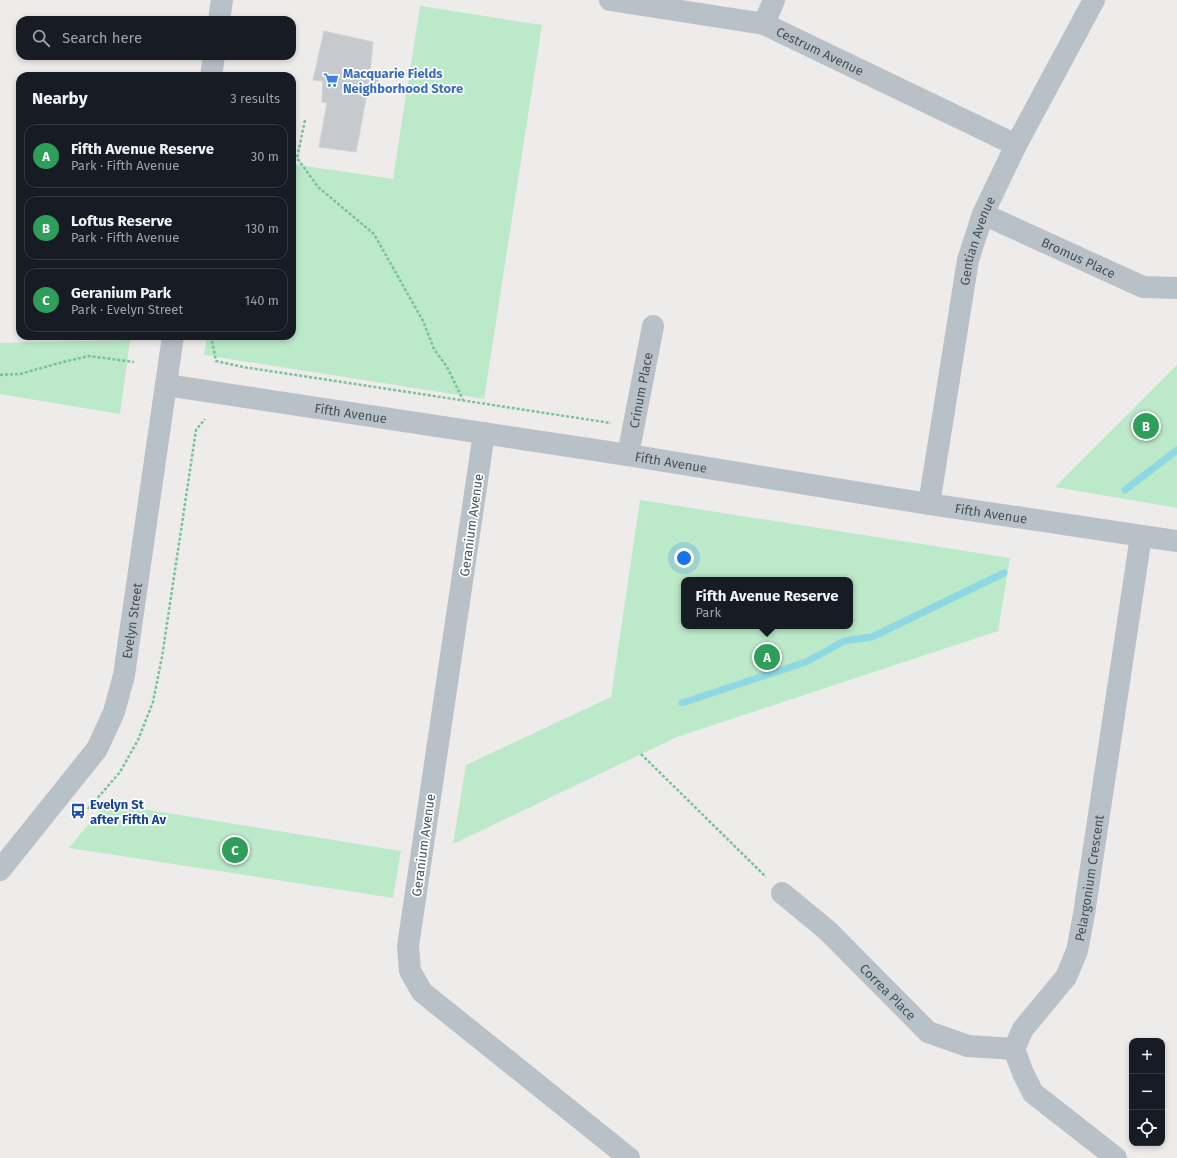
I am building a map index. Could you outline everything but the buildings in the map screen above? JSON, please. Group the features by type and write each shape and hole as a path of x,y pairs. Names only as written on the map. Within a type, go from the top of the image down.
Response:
{"street":[{"path":"220,16 222,0"},
{"name":"Cestrum Avenue","path":"610,0 764,24 1016,145"},
{"path":"764,24 774,0"},
{"name":"Gentian Avenue","path":"929,504 968,260 983,214 1016,145 1094,0"},
{"path":"212,72 213,60"},
{"name":"Bromus Place","path":"983,214 1143,287 1177,288"},
{"name":"Crinum Place","path":"628,455 653,326"},
{"name":"Evelyn Street","path":"0,870 97,749 114,712 124,675 172,340"},
{"name":"Fifth Avenue","path":"166,385 628,455 929,504 1177,541"},
{"name":"Geranium Avenue","path":"484,433 408,946 410,971 422,992 607,1151 629,1158"},
{"name":"Pelargonium Crescent","path":"1014,1048 1023,1029 1066,977 1077,951 1084,914 1141,536"},
{"name":"Correa Place","path":"782,893 828,931 928,1032 968,1046 1014,1048"},
{"path":"1014,1048 1023,1073 1033,1092 1116,1158"}],"path":[{"path":"305,120 297,158 318,187 374,234 423,321 434,349 447,367 463,401"},
{"path":"212,340 216,361 243,367 633,427"},
{"path":"0,375 20,374 89,356 134,362"},
{"path":"88,809 120,772 138,740 153,702 162,657 196,430 205,419"},
{"path":"641,754 782,893"}],"green space":[{"path":"420,6 542,25 484,399 204,355 206,340 296,340 296,165 393,179"},
{"path":"130,340 120,414 0,394 0,343"},
{"path":"1177,365 1177,508 1055,487"},
{"path":"640,500 1010,558 998,631 677,737 453,844 466,765 611,697"},
{"path":"106,803 401,851 393,898 69,848"}],"waterway":[{"path":"1125,490 1177,450"},
{"path":"682,703 806,662 844,641 872,637 1004,573"}],"place":[{"name":"Macquarie Fields Neighborhood Store","path":"331,80"},
{"name":"Loftus Reserve","path":"1146,426"},
{"name":"Fifth Avenue Reserve","path":"767,657"},
{"name":"Evelyn St after Fifth Av","path":"78,811"},
{"name":"Geranium Park","path":"235,850"}]}
